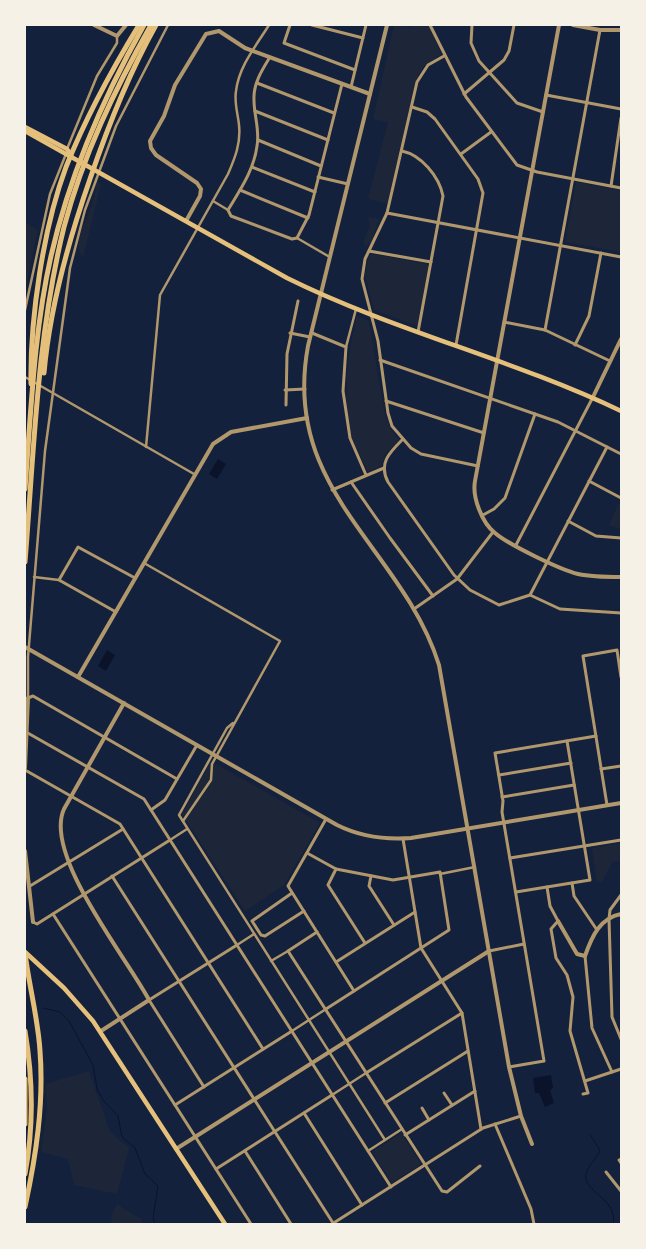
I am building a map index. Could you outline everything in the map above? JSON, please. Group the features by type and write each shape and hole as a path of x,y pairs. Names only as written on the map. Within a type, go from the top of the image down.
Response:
{"highway":[{"path":"31,412 32,329 39,282 59,188 70,154 104,84 139,25"},
{"path":"25,488 44,293 64,207 86,143 111,88 144,25"},
{"path":"25,562 48,306 69,211 88,155 103,119 151,25"},
{"path":"36,435 60,279 73,229 93,168 122,92 156,25"},
{"path":"25,952 38,1030 41,1073 38,1142 25,1207"},
{"path":"25,1031 32,1092 31,1134 25,1174"},
{"path":"25,1079 25,1124"}],"main road":[{"path":"25,127 186,221 320,294 418,332 559,382 621,411"},
{"path":"25,131 70,154"},
{"path":"25,952 75,999 100,1031 225,1224"}],"street":[{"path":"94,25 117,36"},
{"path":"25,310 50,194 70,154 76,125 98,76 117,43 117,36 126,25"},
{"path":"168,25 93,168 70,268 45,451 27,647 28,698 25,769 120,824 263,1049"},
{"path":"146,447 160,295 228,174 238,146 239,125 235,104 236,90 243,67 268,25"},
{"path":"290,25 284,43 355,70"},
{"path":"312,25 363,38"},
{"path":"351,87 366,25"},
{"path":"387,25 348,184 328,256 306,355 305,389 308,418 317,456 332,490 414,608 434,649 443,680 509,1068 521,1116 532,1144"},
{"path":"430,25 464,94 513,162 520,167 532,171 621,188"},
{"path":"472,25 470,38 474,52 490,72 516,103 543,112"},
{"path":"464,94 504,60 509,51 514,25"},
{"path":"559,25 490,398 474,496 493,532 516,545 547,562 587,576 621,577"},
{"path":"573,25 600,30 621,30"},
{"path":"545,330 600,30"},
{"path":"186,221 200,196 200,186 156,155 150,145 175,85 203,38 210,32 219,31 245,48 370,94"},
{"path":"444,56 428,65 421,73 387,213 369,251 362,273 372,315 392,426 416,451 426,456 478,466"},
{"path":"228,210 252,167 258,140 254,94 257,83 270,57"},
{"path":"257,83 334,114"},
{"path":"297,238 308,218 342,84"},
{"path":"546,95 621,108"},
{"path":"412,107 431,114 461,154 482,188 483,198 478,230 456,345"},
{"path":"255,111 328,140"},
{"path":"611,186 621,118"},
{"path":"461,154 491,132"},
{"path":"258,140 321,166"},
{"path":"402,151 420,158 440,187 443,196 418,332"},
{"path":"252,167 315,192"},
{"path":"318,177 348,184"},
{"path":"240,190 308,218"},
{"path":"213,201 228,210 231,216 292,239 297,238 328,256"},
{"path":"387,213 621,257"},
{"path":"369,251 431,262"},
{"path":"575,345 589,316 600,253"},
{"path":"286,405 285,390 290,333 298,300"},
{"path":"356,309 346,347 344,400 350,438 366,475"},
{"path":"504,322 545,330 610,361"},
{"path":"290,333 311,335 346,347"},
{"path":"516,545 621,339"},
{"path":"380,360 535,414 621,454"},
{"path":"25,377 194,474"},
{"path":"285,390 305,389"},
{"path":"386,401 484,433"},
{"path":"483,515 494,509 505,498 535,414"},
{"path":"78,677 209,449 224,435 308,418"},
{"path":"403,439 387,457 384,468 388,482 458,578 470,590 499,605 530,595 560,609 621,613"},
{"path":"530,595 607,447"},
{"path":"332,490 384,468"},
{"path":"589,481 621,498"},
{"path":"351,482 433,596"},
{"path":"568,521 596,536 621,538"},
{"path":"414,608 458,578 493,532"},
{"path":"59,580 78,547 135,578"},
{"path":"144,563 280,641 212,764 212,773 207,787 183,821"},
{"path":"34,577 59,580 116,612"},
{"path":"27,647 326,819 362,835 403,839 621,803"},
{"path":"607,805 583,656 617,650 621,677"},
{"path":"28,698 33,696 177,779"},
{"path":"124,703 71,796 60,822 63,841 83,895 204,1087"},
{"path":"233,723 212,754 179,815 385,1140"},
{"path":"26,732 144,799 390,1187"},
{"path":"509,1068 544,1062 504,822 495,753 596,736"},
{"path":"516,892 590,880 567,741"},
{"path":"151,810 165,800 197,745"},
{"path":"499,775 571,763"},
{"path":"601,769 621,766"},
{"path":"502,797 574,785"},
{"path":"326,819 288,886 354,991"},
{"path":"30,886 123,829"},
{"path":"25,851 33,922 38,924 187,829"},
{"path":"403,839 421,948 462,1013 481,1129"},
{"path":"510,858 621,840"},
{"path":"307,853 336,869 393,880 476,867"},
{"path":"336,869 328,885 365,944"},
{"path":"175,1105 449,930 440,874"},
{"path":"112,876 332,1224 481,1129 521,1116"},
{"path":"371,876 369,886 394,925"},
{"path":"572,883 574,896 596,930"},
{"path":"547,887 550,906 558,921 577,954 585,956"},
{"path":"292,893 252,921 264,936 304,911"},
{"path":"621,895 610,910 609,919 612,1016 621,1038"},
{"path":"336,962 415,912"},
{"path":"53,914 251,1224"},
{"path":"612,1072 592,1028 585,956 596,930 605,919 621,914"},
{"path":"558,921 553,925 551,931 556,958 566,974 573,997 569,1020 570,1031 588,1093 583,1094"},
{"path":"272,961 317,932"},
{"path":"100,1031 254,934"},
{"path":"176,1149 489,951 524,944"},
{"path":"288,951 425,1165 445,1193 480,1166"},
{"path":"216,1169 462,1013"},
{"path":"385,1103 468,1051"},
{"path":"585,1080 621,1069"},
{"path":"406,1135 475,1091"},
{"path":"444,1093 452,1105"},
{"path":"422,1108 429,1120"},
{"path":"304,1113 362,1205"},
{"path":"495,1124 531,1209 534,1224"},
{"path":"368,1151 402,1129"},
{"path":"245,1150 291,1224"},
{"path":"621,1159 619,1160 621,1163"},
{"path":"606,1172 621,1191"}],"shaded area":[{"path":"394,25 411,27 412,25 429,25 441,54 424,66 418,75 388,204 368,199 388,122 373,119"},
{"path":"99,182 101,185 83,257 78,245 79,238 92,204 96,183"},
{"path":"576,182 621,191 621,252 565,242"},
{"path":"368,217 379,219 372,240 366,246 363,242 370,227"},
{"path":"25,222 38,230 25,291"},
{"path":"373,254 426,264 429,267 417,326 374,310 365,276 369,256"},
{"path":"357,316 369,321 384,411 391,430 399,440 385,454 382,465 368,472 353,440 347,406 348,361"},
{"path":"218,459 226,464 217,479 209,474"},
{"path":"618,504 621,505 621,529 609,525"},
{"path":"107,650 115,655 106,671 98,666"},
{"path":"211,761 320,823 284,885 245,911 182,814"},
{"path":"621,843 621,860 613,862 602,881 597,883 592,848"},
{"path":"89,1071 110,1132 129,1148 117,1194 74,1185 68,1159 41,1152 47,1109 46,1084"},
{"path":"551,1075 553,1088 550,1090 554,1103 545,1107 539,1093 535,1093 533,1078"},
{"path":"401,1133 421,1164 392,1183 372,1152"},
{"path":"117,1204 142,1220 141,1224 112,1224 111,1216"}],"waterway":[{"path":"43,1008 60,1012 69,1021 93,1065 97,1089 103,1100 118,1116 122,1137 135,1148 145,1174 158,1186 153,1218 155,1224"},
{"path":"590,1135 600,1150 587,1171 586,1180 589,1186 611,1208 613,1224"}]}
